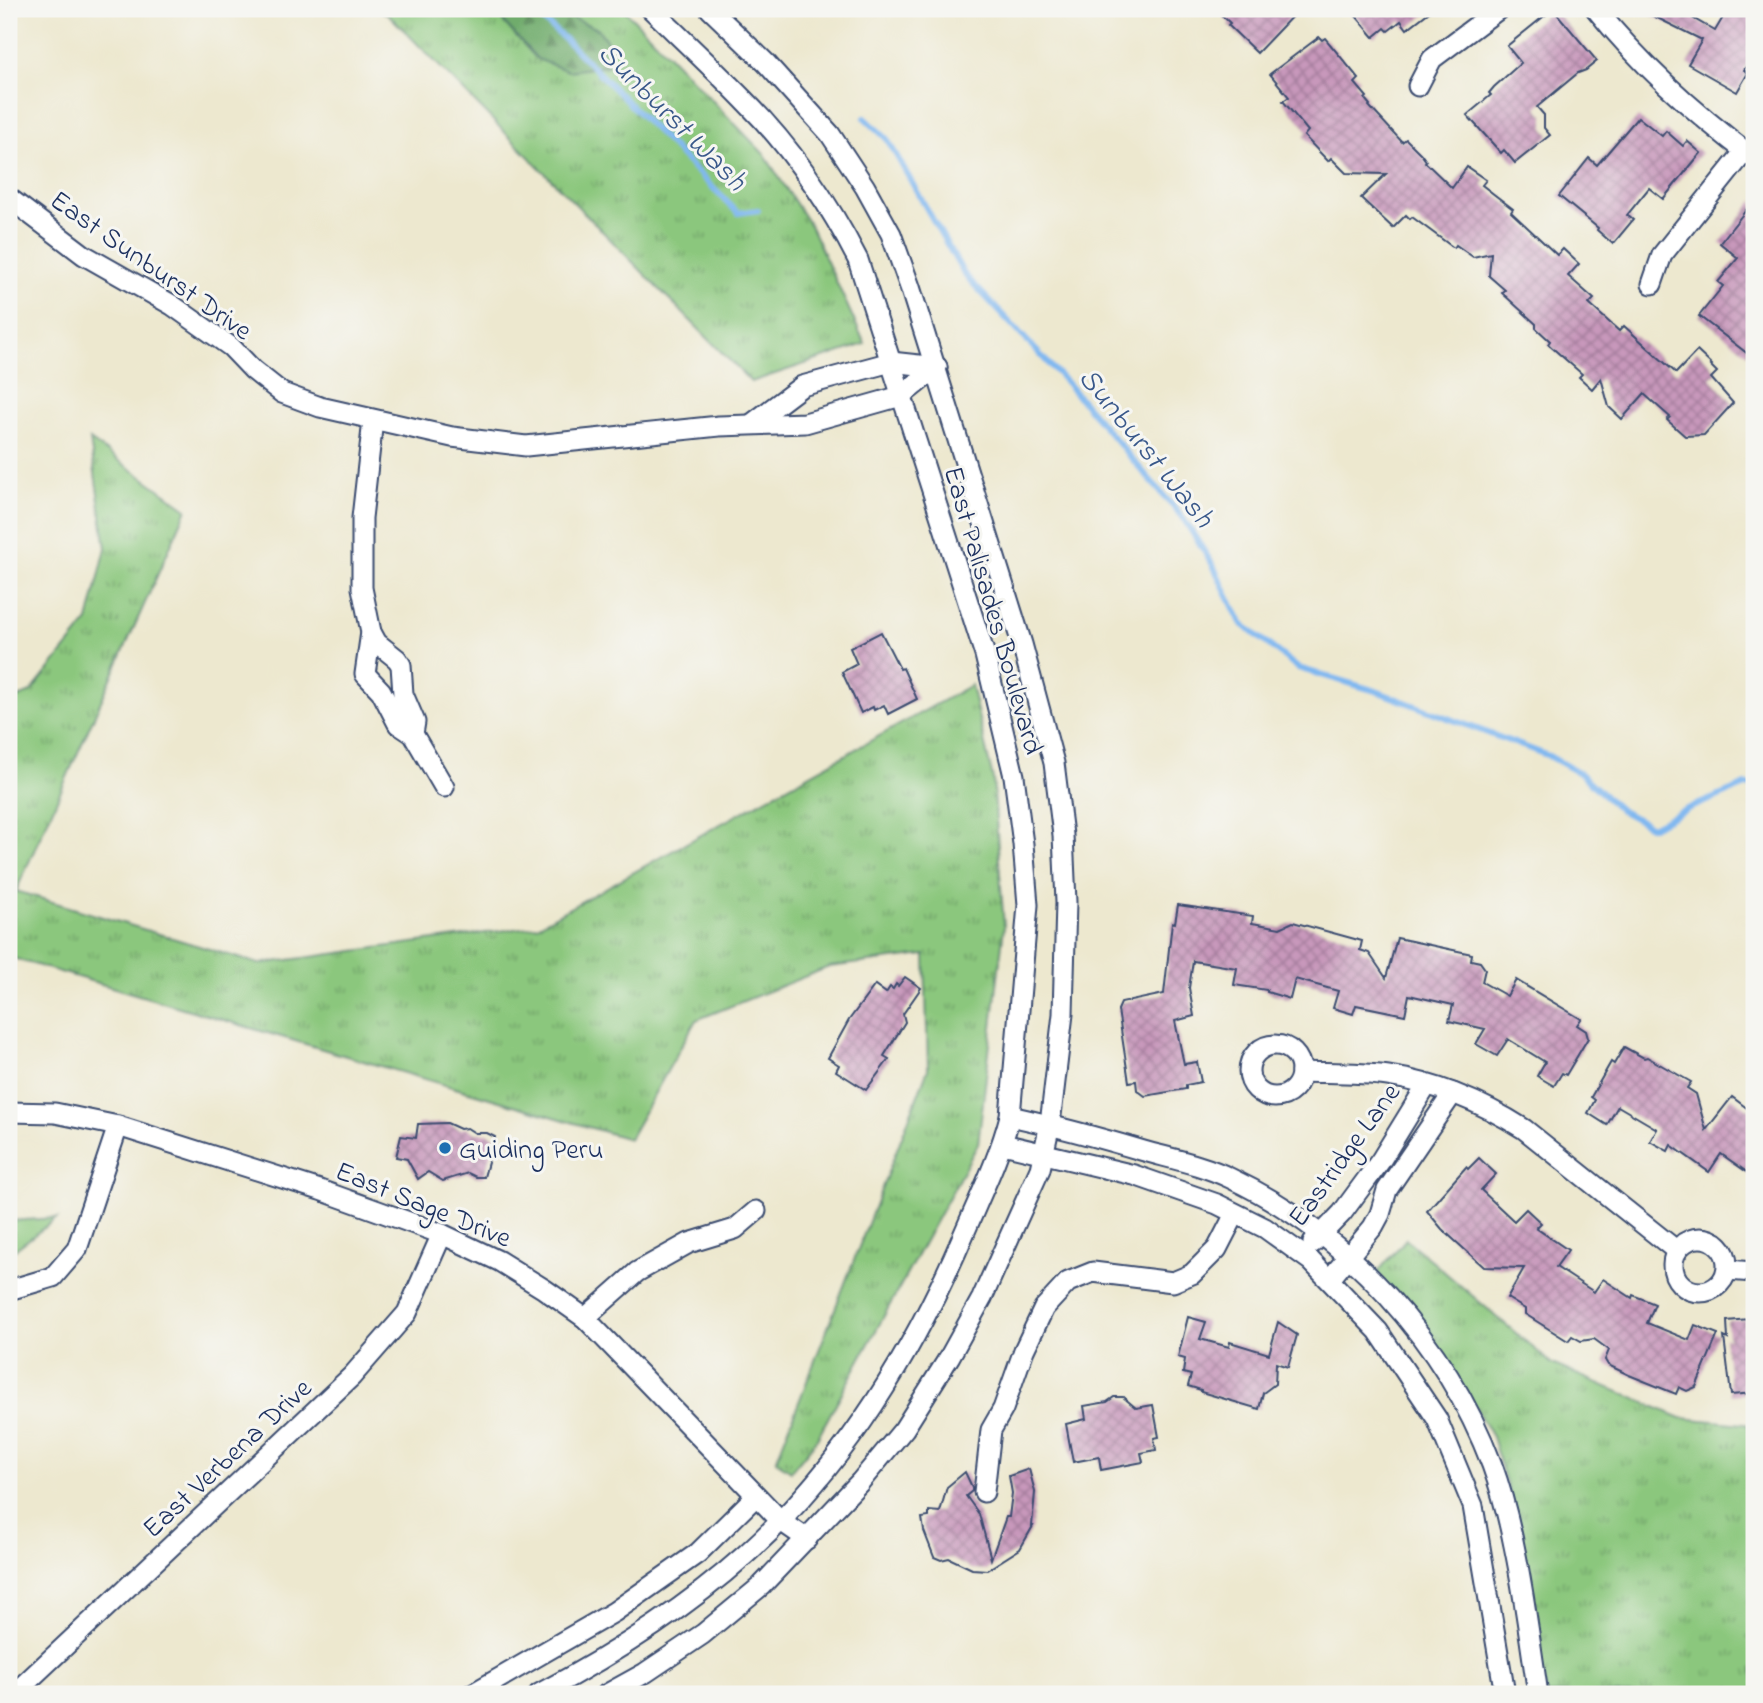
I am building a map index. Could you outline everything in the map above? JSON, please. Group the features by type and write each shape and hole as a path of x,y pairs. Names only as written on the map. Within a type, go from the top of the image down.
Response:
{"street":[{"name":"East Palisades Boulevard","path":"539,1694 614,1652 676,1611 744,1557 781,1521 833,1461 871,1409 941,1288 1003,1144 1010,1116 1028,905 1014,776 985,655 858,260 838,221 796,159 744,99 651,9"},
{"name":"East Palisades Boulevard","path":"607,1694 645,1673 703,1634 761,1586 807,1539 904,1429 950,1356 982,1298 1040,1169 1050,1124 1063,1014 1066,902 1063,835 1054,763 1022,644 937,368 891,234 865,187 830,134 766,63 710,9"},
{"path":"1418,86 1432,59 1499,9"},
{"path":"1596,9 1612,29 1676,93 1750,155 1662,255 1652,284"},
{"name":"East Sunburst Drive","path":"9,198 84,255 172,305 231,347 253,370 282,393 320,407 452,437 526,446 639,432 753,423 805,423 901,396 937,368"},
{"path":"753,423 802,386 891,362 937,368"},
{"path":"373,420 362,518 362,588 371,632 377,643 401,665 404,694 415,722 413,734"},
{"path":"371,632 365,674 381,691 398,723 413,734 444,786"},
{"path":"1301,1072 1389,1076 1453,1093 1497,1112 1524,1129 1677,1251"},
{"name":"Eastridge Lane","path":"1304,1255 1320,1234 1342,1213 1381,1160 1427,1085"},
{"name":"Eastridge Lane","path":"1330,1279 1373,1227 1387,1190 1453,1093"},
{"name":"East Sage Drive","path":"9,1112 55,1113 118,1126 320,1190 442,1234 499,1261 585,1318 781,1521 807,1539"},
{"path":"1010,1116 1050,1124 1190,1164 1228,1177 1268,1198 1348,1257 1426,1342 1453,1383 1492,1466 1515,1558 1538,1694"},
{"path":"9,1290 53,1277 77,1249 118,1126"},
{"path":"1003,1144 1134,1175 1205,1200 1265,1228 1304,1255 1378,1331 1437,1419 1473,1506 1505,1694"},
{"path":"585,1318 637,1272 688,1243 735,1229 757,1211"},
{"path":"984,1492 991,1430 1003,1409 1024,1350 1044,1308 1052,1299 1068,1282 1093,1272 1173,1282 1192,1274 1217,1249 1235,1214"},
{"name":"East Verbena Drive","path":"14,1694 352,1376 407,1312 442,1234"},
{"path":"1706,1238 1721,1246 1727,1262 1723,1279 1709,1290 1690,1290 1676,1278 1673,1269 1677,1251 1689,1240 1706,1238"},
{"path":"1727,1270 1754,1272"},
{"path":"472,1694 624,1605 698,1553 756,1496"}],"green space":[{"path":"377,9 492,9 537,59 598,29 557,9 624,9 764,154 811,227 865,344 751,382 388,14"},
{"path":"492,9 557,9 598,29 612,48 607,66 568,71 537,59"},
{"path":"90,440 187,509 16,891 259,964 537,926 971,685 993,779 1004,927 978,1144 815,1442 791,1471 776,1461 928,1069 925,955 829,967 696,1020 629,1139 9,957 9,701 31,692 88,621 106,548"},
{"path":"57,1218 9,1254 9,1221"},
{"path":"1406,1239 1552,1364 1681,1418 1754,1425 1754,1694 1546,1694 1512,1503 1492,1437 1464,1388 1376,1274"}],"building":[{"path":"1215,9 1299,9 1257,53"},
{"path":"1350,9 1433,9 1407,29 1401,21 1388,31 1385,28 1374,37"},
{"path":"1553,9 1597,61 1537,107 1544,115 1544,128 1550,135 1515,163 1504,150 1501,153 1467,115 1491,95 1489,93 1494,87 1521,63 1507,46"},
{"path":"1639,9 1695,9 1691,17 1715,31 1728,9 1740,9 1754,17 1754,53 1744,70 1748,73 1737,92 1688,64 1702,40"},
{"path":"1319,37 1322,40 1325,38 1359,79 1355,83 1367,97 1365,99 1369,106 1402,142 1406,139 1452,188 1467,167 1486,180 1482,185 1513,209 1511,212 1557,255 1563,249 1579,264 1568,276 1594,299 1589,304 1619,331 1624,326 1676,373 1697,351 1712,365 1717,372 1711,378 1733,403 1704,435 1685,436 1667,420 1670,417 1644,394 1622,419 1609,407 1601,378 1592,389 1579,377 1582,374 1548,344 1550,341 1536,328 1536,324 1502,293 1505,290 1489,276 1491,253 1473,257 1456,245 1454,248 1406,215 1393,228 1361,198 1386,174 1346,173 1331,158 1328,161 1304,136 1308,131 1283,101 1289,97 1270,74"},
{"path":"1638,117 1662,136 1666,131 1683,146 1687,141 1701,153 1663,199 1649,188 1627,215 1633,220 1613,244 1559,196 1589,158 1597,165"},
{"path":"1754,200 1754,346 1748,354 1699,316 1723,286 1718,282 1738,258 1720,243"},
{"path":"881,632 900,669 903,668 917,699 888,714 884,705 861,713 842,672 857,664 850,648"},
{"path":"1178,905 1253,916 1252,923 1280,928 1293,922 1362,941 1360,950 1369,953 1386,978 1397,938 1472,954 1471,960 1480,962 1485,969 1482,982 1507,996 1516,980 1581,1019 1577,1025 1586,1031 1588,1038 1566,1075 1562,1073 1554,1086 1537,1076 1545,1062 1508,1039 1497,1056 1476,1044 1485,1029 1449,1021 1453,1005 1409,995 1405,1015 1356,1005 1353,1014 1333,1008 1338,991 1295,979 1290,999 1267,990 1234,985 1237,968 1193,961 1189,988 1194,1016 1175,1021 1184,1064 1197,1062 1201,1082 1186,1085 1186,1089 1145,1096 1137,1090 1136,1081 1129,1082 1118,1010 1121,1003 1164,994 1172,922 1175,923"},
{"path":"905,977 921,988 903,1014 905,1022 884,1056 889,1059 866,1090 836,1071 839,1065 828,1058 849,1020 875,985 886,993 890,987 893,989 896,984 898,986"},
{"path":"1624,1047 1691,1082 1687,1088 1696,1094 1706,1130 1732,1097 1748,1109 1754,1107 1754,1177 1721,1154 1709,1172 1671,1145 1668,1151 1650,1141 1657,1129 1618,1106 1607,1125 1588,1113 1595,1100 1591,1097 1611,1062 1614,1064"},
{"name":"Guiding Peru","path":"447,1123 460,1129 467,1128 475,1133 487,1133 495,1137 484,1177 468,1173 443,1181 428,1172 418,1179 407,1159 396,1157 401,1136 416,1138 418,1124"},
{"path":"1479,1158 1496,1174 1481,1190 1514,1221 1526,1209 1541,1223 1536,1228 1568,1250 1556,1267 1594,1292 1603,1279 1632,1298 1633,1295 1655,1304 1647,1323 1689,1340 1695,1325 1718,1334 1696,1387 1687,1391 1679,1387 1676,1394 1629,1375 1608,1365 1605,1360 1609,1350 1594,1339 1581,1341 1572,1336 1568,1341 1525,1314 1525,1309 1507,1298 1524,1268 1484,1267 1442,1229 1427,1211 1466,1167 1468,1169"},
{"path":"1188,1317 1206,1322 1200,1339 1229,1347 1230,1342 1269,1354 1278,1322 1297,1335 1288,1367 1276,1363 1275,1384 1263,1393 1259,1409 1188,1386 1191,1375 1183,1373 1185,1359 1178,1357"},
{"path":"1749,1319 1751,1340 1754,1340 1754,1393 1731,1395 1724,1337 1728,1339 1727,1321"},
{"path":"1114,1397 1123,1397 1136,1408 1153,1405 1159,1437 1154,1438 1156,1450 1141,1453 1143,1462 1101,1470 1099,1457 1073,1462 1066,1424 1086,1419 1084,1406 1107,1402"},
{"path":"1029,1469 1035,1492 1033,1526 1020,1549 987,1570 972,1569 949,1558 941,1560 934,1557 922,1518 929,1517 929,1511 940,1512 947,1487 965,1472 972,1487 972,1491 966,1496 979,1514 991,1559 1006,1517 1009,1517 1012,1493 1009,1476"}],"waterway":[{"name":"Sunburst Wash","path":"531,9 569,43 738,213 758,210"},
{"name":"Sunburst Wash","path":"865,118 887,139 964,274 1065,381 1183,518 1213,565 1241,623 1298,668 1376,691 1549,756 1581,774 1620,810 1652,827 1687,809 1746,785 1754,786"}],"place":[{"name":"Guiding Peru","path":"445,1148"}]}
